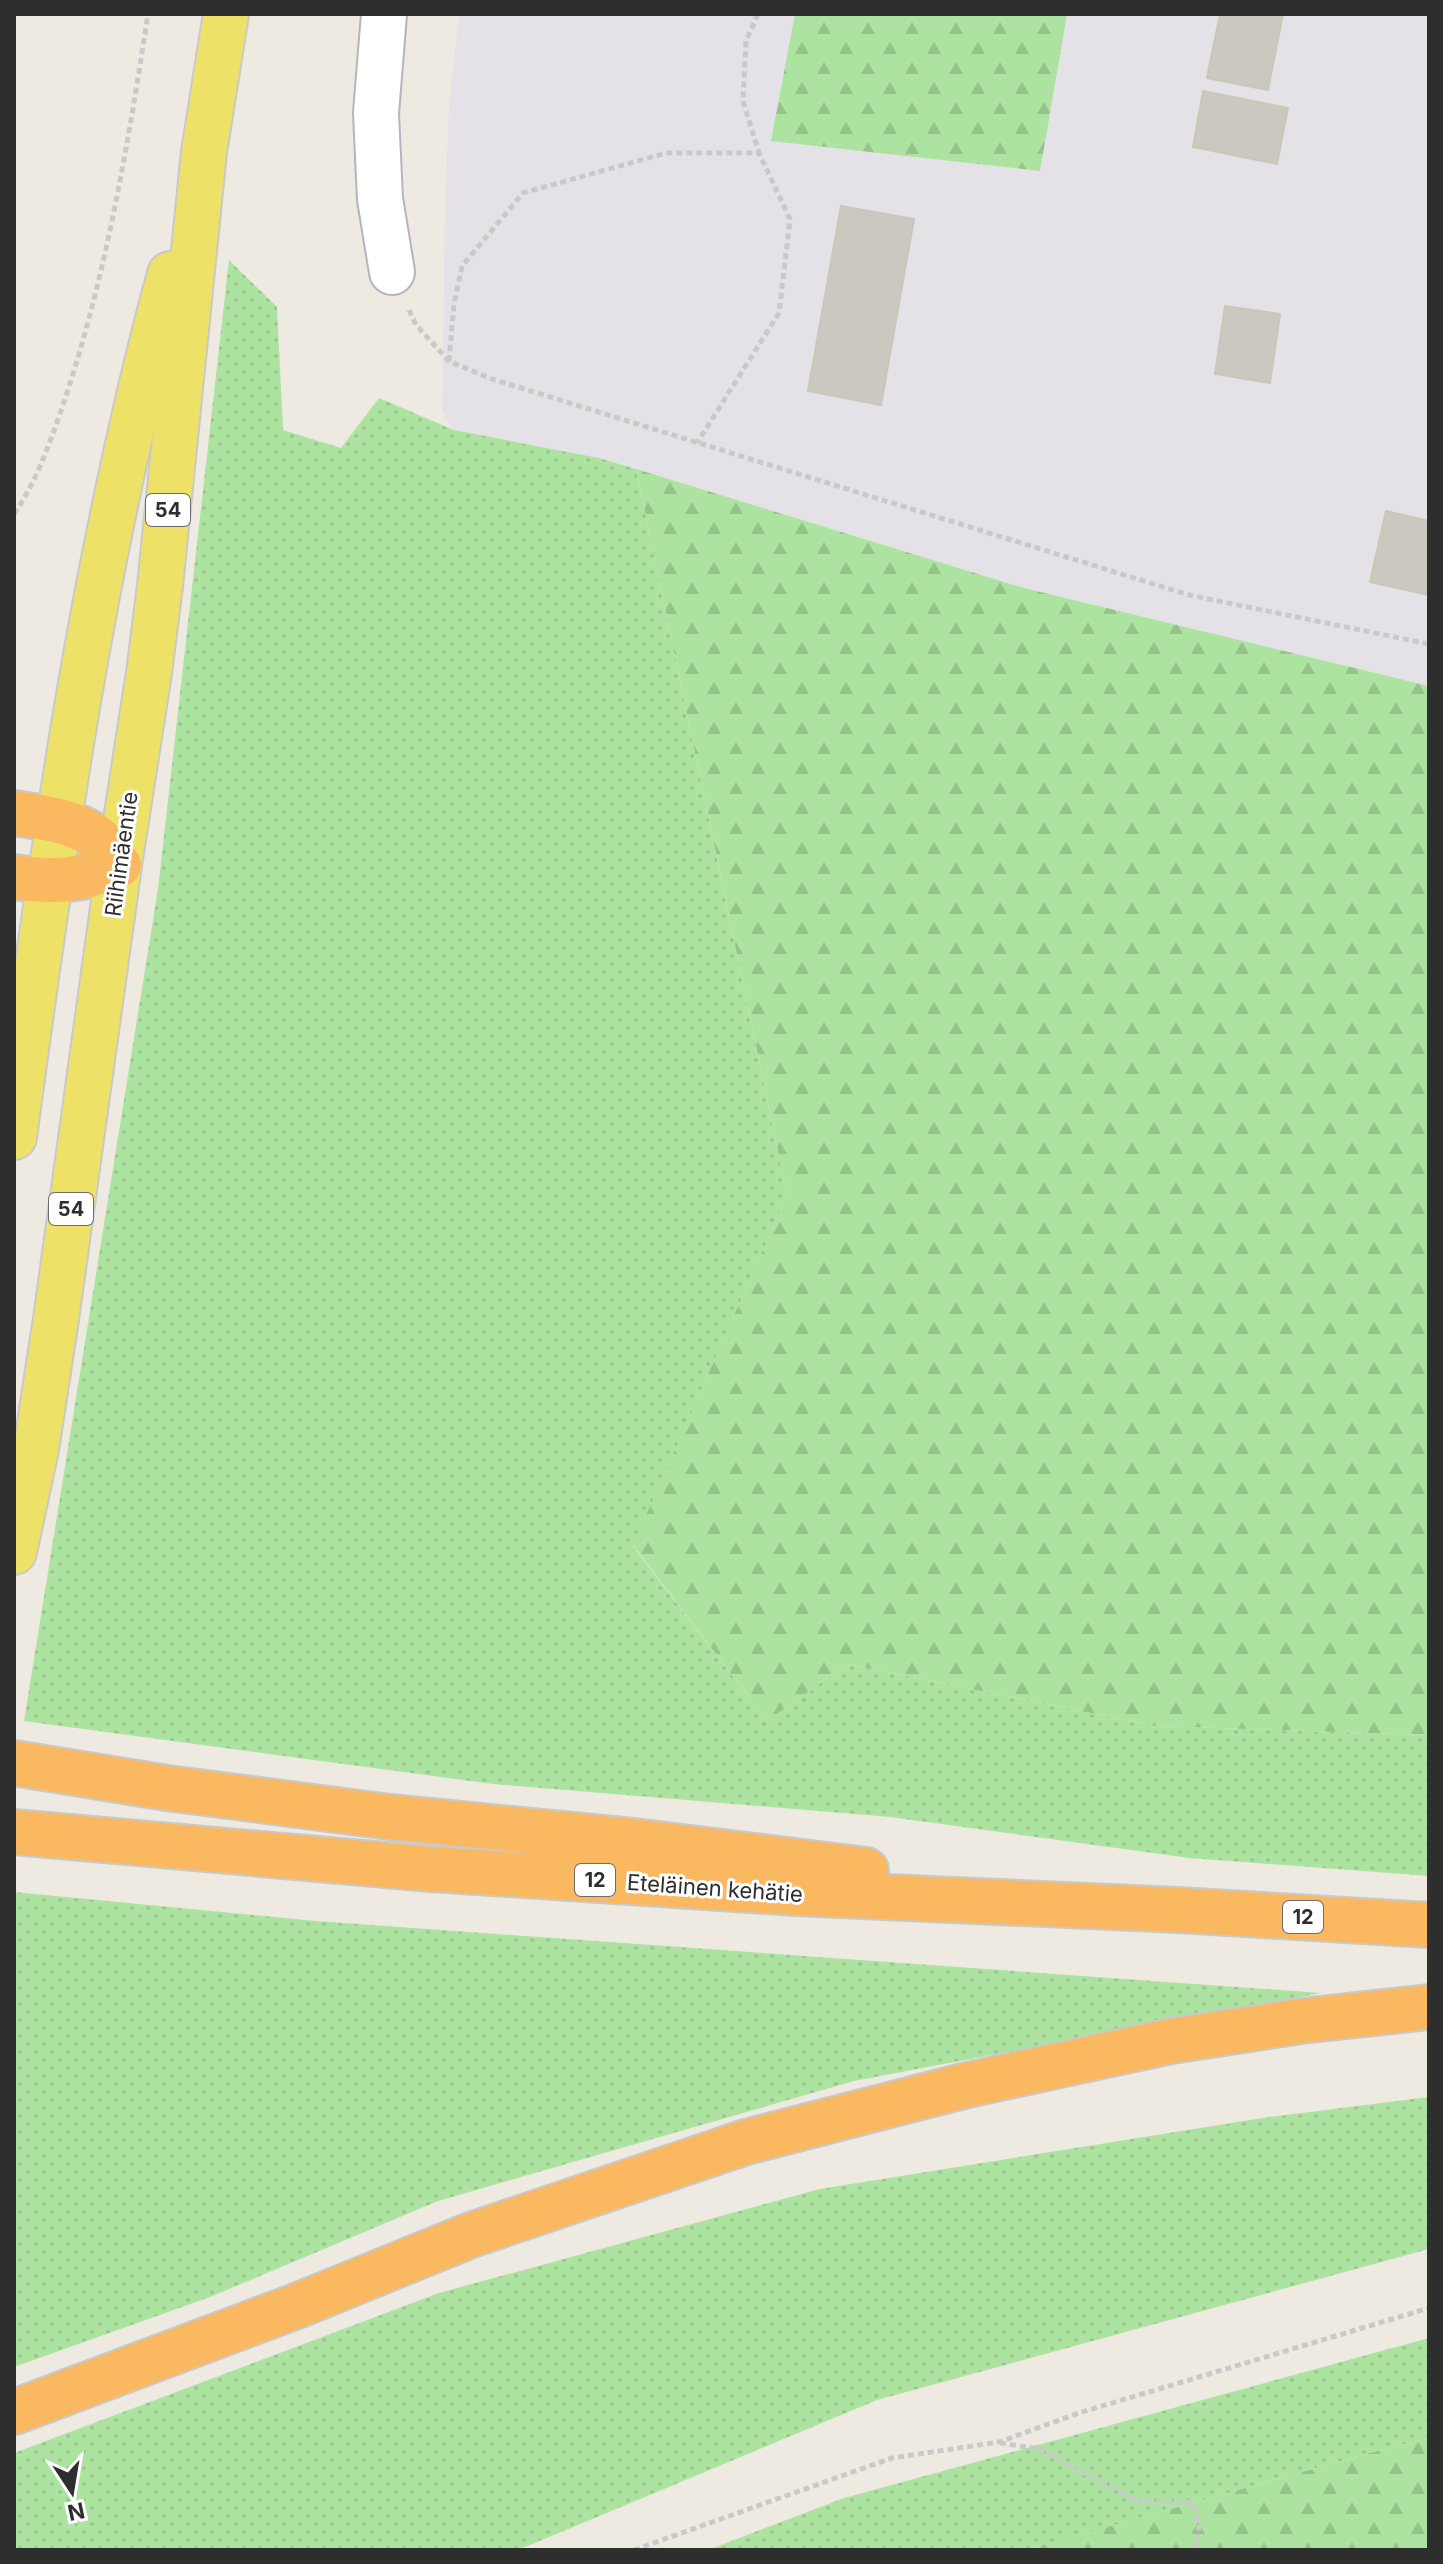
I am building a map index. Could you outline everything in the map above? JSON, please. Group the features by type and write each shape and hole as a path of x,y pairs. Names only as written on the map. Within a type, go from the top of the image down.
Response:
{"highway":[{"path":"14,813 58,820 84,830 103,843 119,865 93,876 31,880"},
{"path":"14,1763 153,1786 390,1817 633,1841 1178,1910"},
{"name":"Eteläinen kehätie","path":"14,1832 431,1869 669,1885 1178,1910"},
{"name":"12","path":"1178,1910 1429,1925"},
{"path":"14,2412 299,2305 471,2235 746,2142 967,2085 1171,2041 1301,2021 1429,2007"}],"main road":[{"name":"Riihimäentie","path":"14,1552 36,1449 54,1333 160,586 204,152 226,14"},
{"name":"Riihimäentie","path":"14,1137 31,880 58,820 84,659 143,377 204,152"}],"street":[{"path":"384,14 376,113 380,199 392,272"}],"path":[{"path":"14,514 36,476 52,438 87,324 122,175 148,14"},
{"path":"697,443 779,313 790,219 759,153 743,101 746,41 758,14"},
{"path":"449,361 454,304 462,266 523,193 666,153 759,153"},
{"path":"392,272 416,325 449,361 489,378 1189,595 1429,644"},
{"path":"634,2550 892,2458 999,2442 1079,2413 1429,2308"},
{"path":"999,2442 1040,2449 1136,2501 1193,2502 1199,2526 1195,2550"}],"shaded area":[{"path":"459,14 795,14 772,140 1039,171 1067,14 1429,14 1429,686 1024,588 600,458 454,430 442,411 449,107"}],"green space":[{"path":"795,14 1067,14 1040,171 771,141"},
{"path":"229,260 277,307 283,430 341,448 379,398 454,430 599,458 636,469 787,1195 633,1546 767,1721 847,1664 1155,1726 1429,1735 1429,1876 1189,1858 890,1817 493,1784 24,1721 158,889"},
{"path":"636,469 1024,588 1429,686 1429,1735 1155,1726 847,1664 767,1721 633,1545 787,1195"},
{"path":"14,1892 316,1921 1321,1993 854,2081 438,2201 210,2297 14,2367"},
{"path":"1429,2097 1429,2249 877,2400 518,2550 14,2550 14,2453 439,2293 820,2189 1269,2117"},
{"path":"1429,2338 1429,2438 1026,2550 708,2550 844,2498"},
{"path":"1429,2438 1429,2550 1025,2550 1380,2450"}],"building":[{"path":"1220,14 1283,14 1268,90 1207,78"},
{"path":"1203,91 1288,108 1277,164 1193,147"},
{"path":"841,206 914,219 881,405 808,391"},
{"path":"1225,306 1280,314 1270,383 1215,374"},
{"path":"1386,511 1429,521 1429,595 1370,582"}]}
